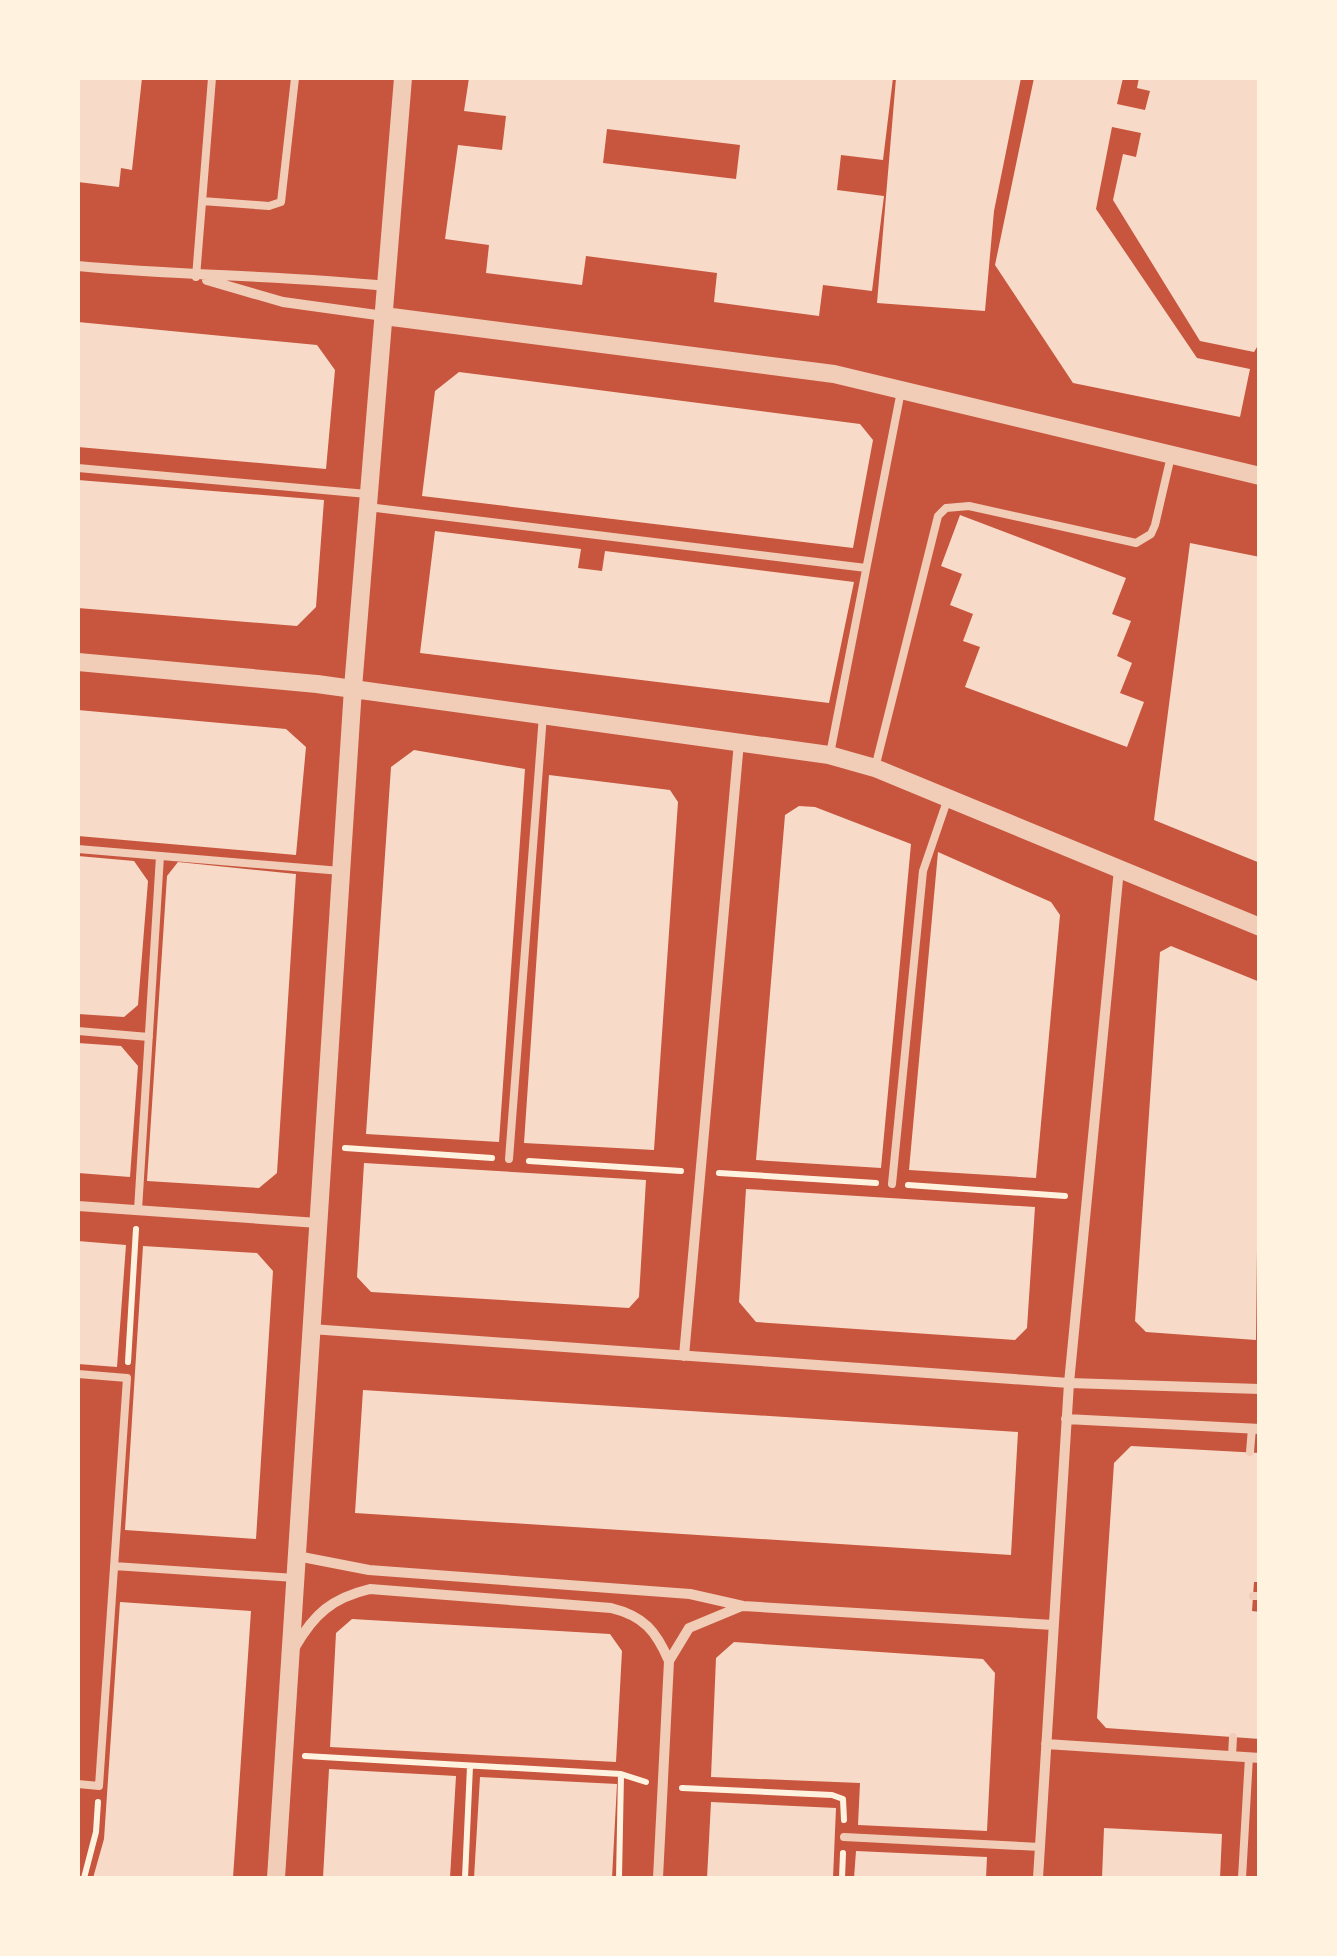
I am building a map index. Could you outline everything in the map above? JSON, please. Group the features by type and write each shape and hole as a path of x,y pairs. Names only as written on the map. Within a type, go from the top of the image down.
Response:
{"street":[{"path":"276,1878 353,688 403,78"},
{"path":"78,266 196,277 281,274 386,286"},
{"path":"196,277 283,302 834,374 1260,476"},
{"path":"78,662 353,688 830,755 875,768 1260,927"},
{"path":"684,1356 739,742"},
{"path":"1038,1878 1066,1419 1119,869"},
{"path":"78,1206 318,1224"},
{"path":"312,1329 1069,1383 1260,1389"},
{"path":"1066,1419 1256,1428"},
{"path":"297,1556 369,1570 690,1594 742,1606 1053,1625"},
{"path":"290,1657 322,1608 345,1595 370,1590 611,1608 645,1621 658,1634 669,1661 658,1878"},
{"path":"669,1661 689,1628 718,1612 742,1606"},
{"path":"1046,1744 1254,1758"}],"lane":[{"path":"196,277 212,78"},
{"path":"202,201 270,206 281,202 295,78"},
{"path":"830,755 901,391"},
{"path":"875,768 938,516 946,508 969,506 1136,543 1151,534 1155,525 1172,456"},
{"path":"78,468 369,501 866,568"},
{"path":"509,1159 543,715"},
{"path":"892,1184 923,871 948,798"},
{"path":"78,848 341,871"},
{"path":"138,1210 160,856"},
{"path":"78,1031 149,1037"},
{"path":"78,1374 127,1378 99,1786 78,1784"},
{"path":"1250,1452 1256,1428"},
{"path":"114,1566 295,1578"},
{"path":"1232,1756 1233,1737"},
{"path":"1242,1878 1254,1758"},
{"path":"844,1838 1040,1847"}],"path":[{"path":"127,1378 138,1210"},
{"path":"284,1755 621,1774 662,1787 832,1795 844,1804 842,1878"},
{"path":"465,1878 470,1766"},
{"path":"618,1878 621,1774"},
{"path":"84,1878 96,1832 99,1786"}],"building":[{"path":"78,78 142,78 132,170 121,168 119,187 78,182"},
{"path":"469,78 893,78 883,160 841,155 837,190 884,196 872,291 823,285 819,316 714,302 717,273 586,256 582,285 486,273 489,245 445,239 458,145 502,150 506,116 464,111","holes":["607,129 740,145 736,179 603,163"]},
{"path":"896,78 1021,78 994,211 985,311 877,303"},
{"path":"1034,78 1123,78 1117,104 1145,110 1150,91 1137,88 1139,78 1260,78 1260,342 1254,352 1200,341 1113,200 1123,154 1136,157 1141,133 1112,127 1096,209 1197,358 1250,369 1240,417 1073,383 995,265"},
{"path":"78,322 317,345 335,370 326,469 78,447"},
{"path":"459,372 860,424 873,440 853,548 422,496 435,391"},
{"path":"78,480 324,500 316,607 297,626 78,608"},
{"path":"960,515 1126,578 1112,614 1131,621 1117,656 1132,663 1120,693 1144,702 1127,747 965,687 980,647 963,641 973,614 950,605 962,574 941,566"},
{"path":"435,531 581,549 578,568 602,571 605,551 854,582 829,703 420,653"},
{"path":"1190,543 1260,557 1260,863 1154,820"},
{"path":"78,710 286,729 306,747 296,855 78,836"},
{"path":"414,750 525,769 499,1142 366,1134 391,767"},
{"path":"549,775 670,790 678,802 654,1150 524,1143"},
{"path":"799,806 815,807 911,844 881,1168 756,1160 785,815"},
{"path":"938,852 1051,902 1060,915 1036,1178 909,1170"},
{"path":"78,856 134,861 148,881 138,1005 124,1017 78,1014"},
{"path":"178,862 296,874 277,1173 259,1188 147,1181 167,876"},
{"path":"1171,946 1260,982 1256,1340 1146,1332 1135,1321 1160,952"},
{"path":"78,1043 121,1046 138,1066 130,1177 78,1173"},
{"path":"364,1163 646,1180 639,1297 629,1308 371,1292 357,1277"},
{"path":"746,1189 1035,1207 1027,1328 1015,1340 756,1322 739,1302"},
{"path":"78,1241 126,1245 117,1367 78,1364"},
{"path":"143,1246 257,1253 273,1271 256,1539 125,1530"},
{"path":"363,1390 1018,1432 1011,1555 355,1513"},
{"path":"1131,1446 1260,1453 1260,1582 1254,1582 1252,1611 1260,1612 1260,1739 1106,1728 1097,1718 1114,1463"},
{"path":"120,1602 251,1611 233,1878 93,1878 104,1839"},
{"path":"352,1619 610,1634 622,1651 616,1762 330,1747 336,1633"},
{"path":"734,1642 983,1659 995,1673 987,1831 858,1825 860,1783 711,1777 716,1658"},
{"path":"329,1769 456,1776 450,1878 323,1878"},
{"path":"480,1777 617,1784 612,1878 474,1878"},
{"path":"711,1802 836,1808 833,1878 707,1878"},
{"path":"1104,1828 1222,1834 1220,1878 1102,1878"},
{"path":"856,1851 987,1857 986,1878 854,1878"}]}
